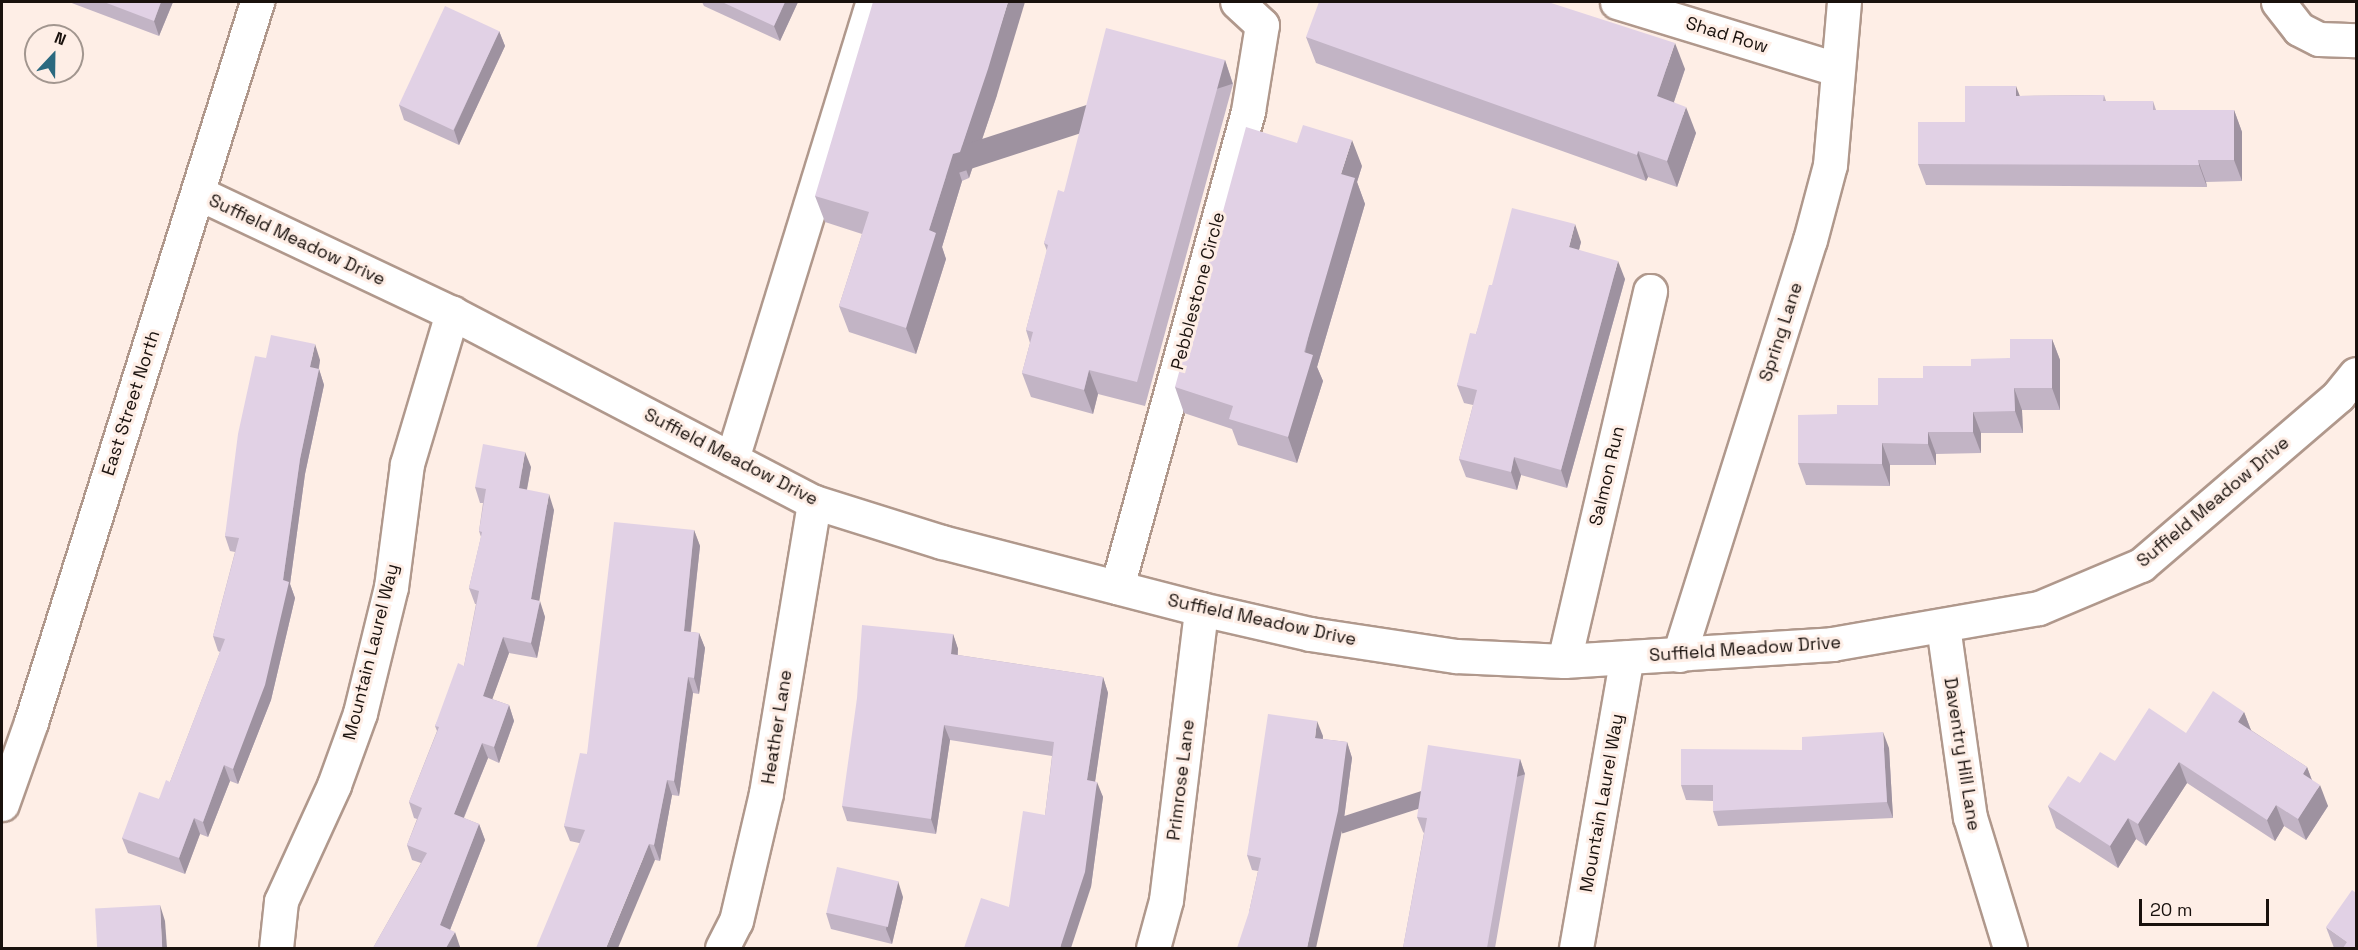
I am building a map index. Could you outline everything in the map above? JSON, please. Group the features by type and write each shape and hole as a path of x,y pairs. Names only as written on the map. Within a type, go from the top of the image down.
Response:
{"street":[{"name":"East Street North","path":"2,804 31,722 257,2"},
{"path":"732,459 873,2"},
{"name":"Pebblestone Circle","path":"1117,587 1248,111 1262,25 1237,2"},
{"name":"Shad Row","path":"1617,2 1836,69"},
{"name":"Spring Lane","path":"1679,655 1810,240 1830,165 1836,69 1844,2"},
{"path":"2278,2 2299,29 2319,39 2356,40"},
{"name":"Suffield Meadow Drive","path":"198,193 452,313 814,502 942,542 1201,609 1310,634 1456,656 1564,661 1832,644 2039,608 2141,565 2350,389"},
{"name":"Salmon Run","path":"1564,661 1650,291"},
{"name":"Mountain Laurel Way","path":"276,948 281,901 334,785 360,713 391,586 407,464 452,313"},
{"name":"Heather Lane","path":"722,948 736,921 766,793 814,502"},
{"name":"Primrose Lane","path":"1153,948 1166,900 1201,609"},
{"name":"Daventry Hill Lane","path":"1943,626 1970,817 2010,948"},
{"name":"Mountain Laurel Way","path":"1576,948 1627,657"}],"building":[{"path":"104,2 161,2 154,21"},
{"path":"722,2 785,2 774,26"},
{"path":"873,2 1008,2 960,152 953,154 929,230 936,233 906,328 839,306 869,212 815,196"},
{"path":"1319,2 1548,2 1675,43 1657,96 1686,107 1667,161 1638,151 1637,155 1306,37"},
{"path":"445,6 499,31 453,130 399,105"},
{"path":"1106,28 1225,60 1137,382 1089,370 1084,390 1022,373 1033,332 1026,330 1048,245 1044,243 1058,190 1064,192"},
{"path":"1965,86 2016,86 2016,96 2104,95 2103,101 2153,101 2153,110 2234,110 2234,160 2198,160 2199,165 1918,164 1918,122 1965,122"},
{"path":"1303,125 1352,140 1341,174 1355,178 1304,352 1313,355 1288,437 1229,419 1233,406 1175,387 1246,127 1297,143"},
{"path":"1512,208 1575,224 1569,247 1618,261 1561,470 1514,457 1511,472 1459,459 1477,390 1457,385 1470,333 1476,334 1489,285 1492,285"},
{"path":"271,335 315,344 310,367 319,369 300,459 283,580 289,582 265,685 233,769 224,765 203,822 194,818 179,858 122,838 139,792 159,799 166,780 170,782 225,639 213,636 239,538 225,536 238,434 255,356 266,358"},
{"path":"2010,339 2052,339 2052,388 2014,388 2015,411 1973,412 1973,432 1928,432 1928,444 1882,443 1882,464 1798,463 1798,415 1837,414 1837,405 1878,405 1878,378 1923,378 1923,366 1971,366 1971,359 2010,358"},
{"path":"483,444 525,452 519,488 549,494 531,599 540,601 531,643 503,637 483,696 509,705 494,747 482,743 454,814 479,824 440,925 455,932 446,948 373,948 427,853 407,845 422,808 409,802 439,727 435,726 458,663 464,666 479,591 469,588 482,532 479,531 486,489 475,487"},
{"path":"614,522 694,530 684,631 699,633 694,678 688,677 674,781 667,780 654,845 649,844 606,948 536,948 585,830 564,826 580,753 587,754"},
{"path":"862,625 953,634 951,654 1103,677 1087,780 1097,782 1085,872 1060,948 964,948 981,898 1009,907 1023,811 1045,815 1054,742 944,725 931,819 842,806 857,698"},
{"path":"2213,691 2244,712 2238,722 2307,767 2303,774 2320,785 2298,819 2276,805 2267,820 2179,762 2138,824 2128,818 2110,846 2048,806 2068,776 2080,783 2100,752 2115,761 2149,708 2186,733"},
{"path":"1268,714 1317,721 1315,738 1347,742 1338,811 1307,948 1237,948 1249,912 1261,858 1247,855"},
{"path":"1883,732 1887,802 1713,811 1713,785 1681,785 1681,749 1802,750 1802,737"},
{"path":"1428,745 1520,759 1487,948 1403,948 1427,818 1417,817"},
{"path":"837,867 898,881 888,927 826,913"},
{"path":"2352,890 2356,893 2356,948 2343,948 2347,942 2326,927"},
{"path":"160,905 162,948 97,948 95,908"}]}
